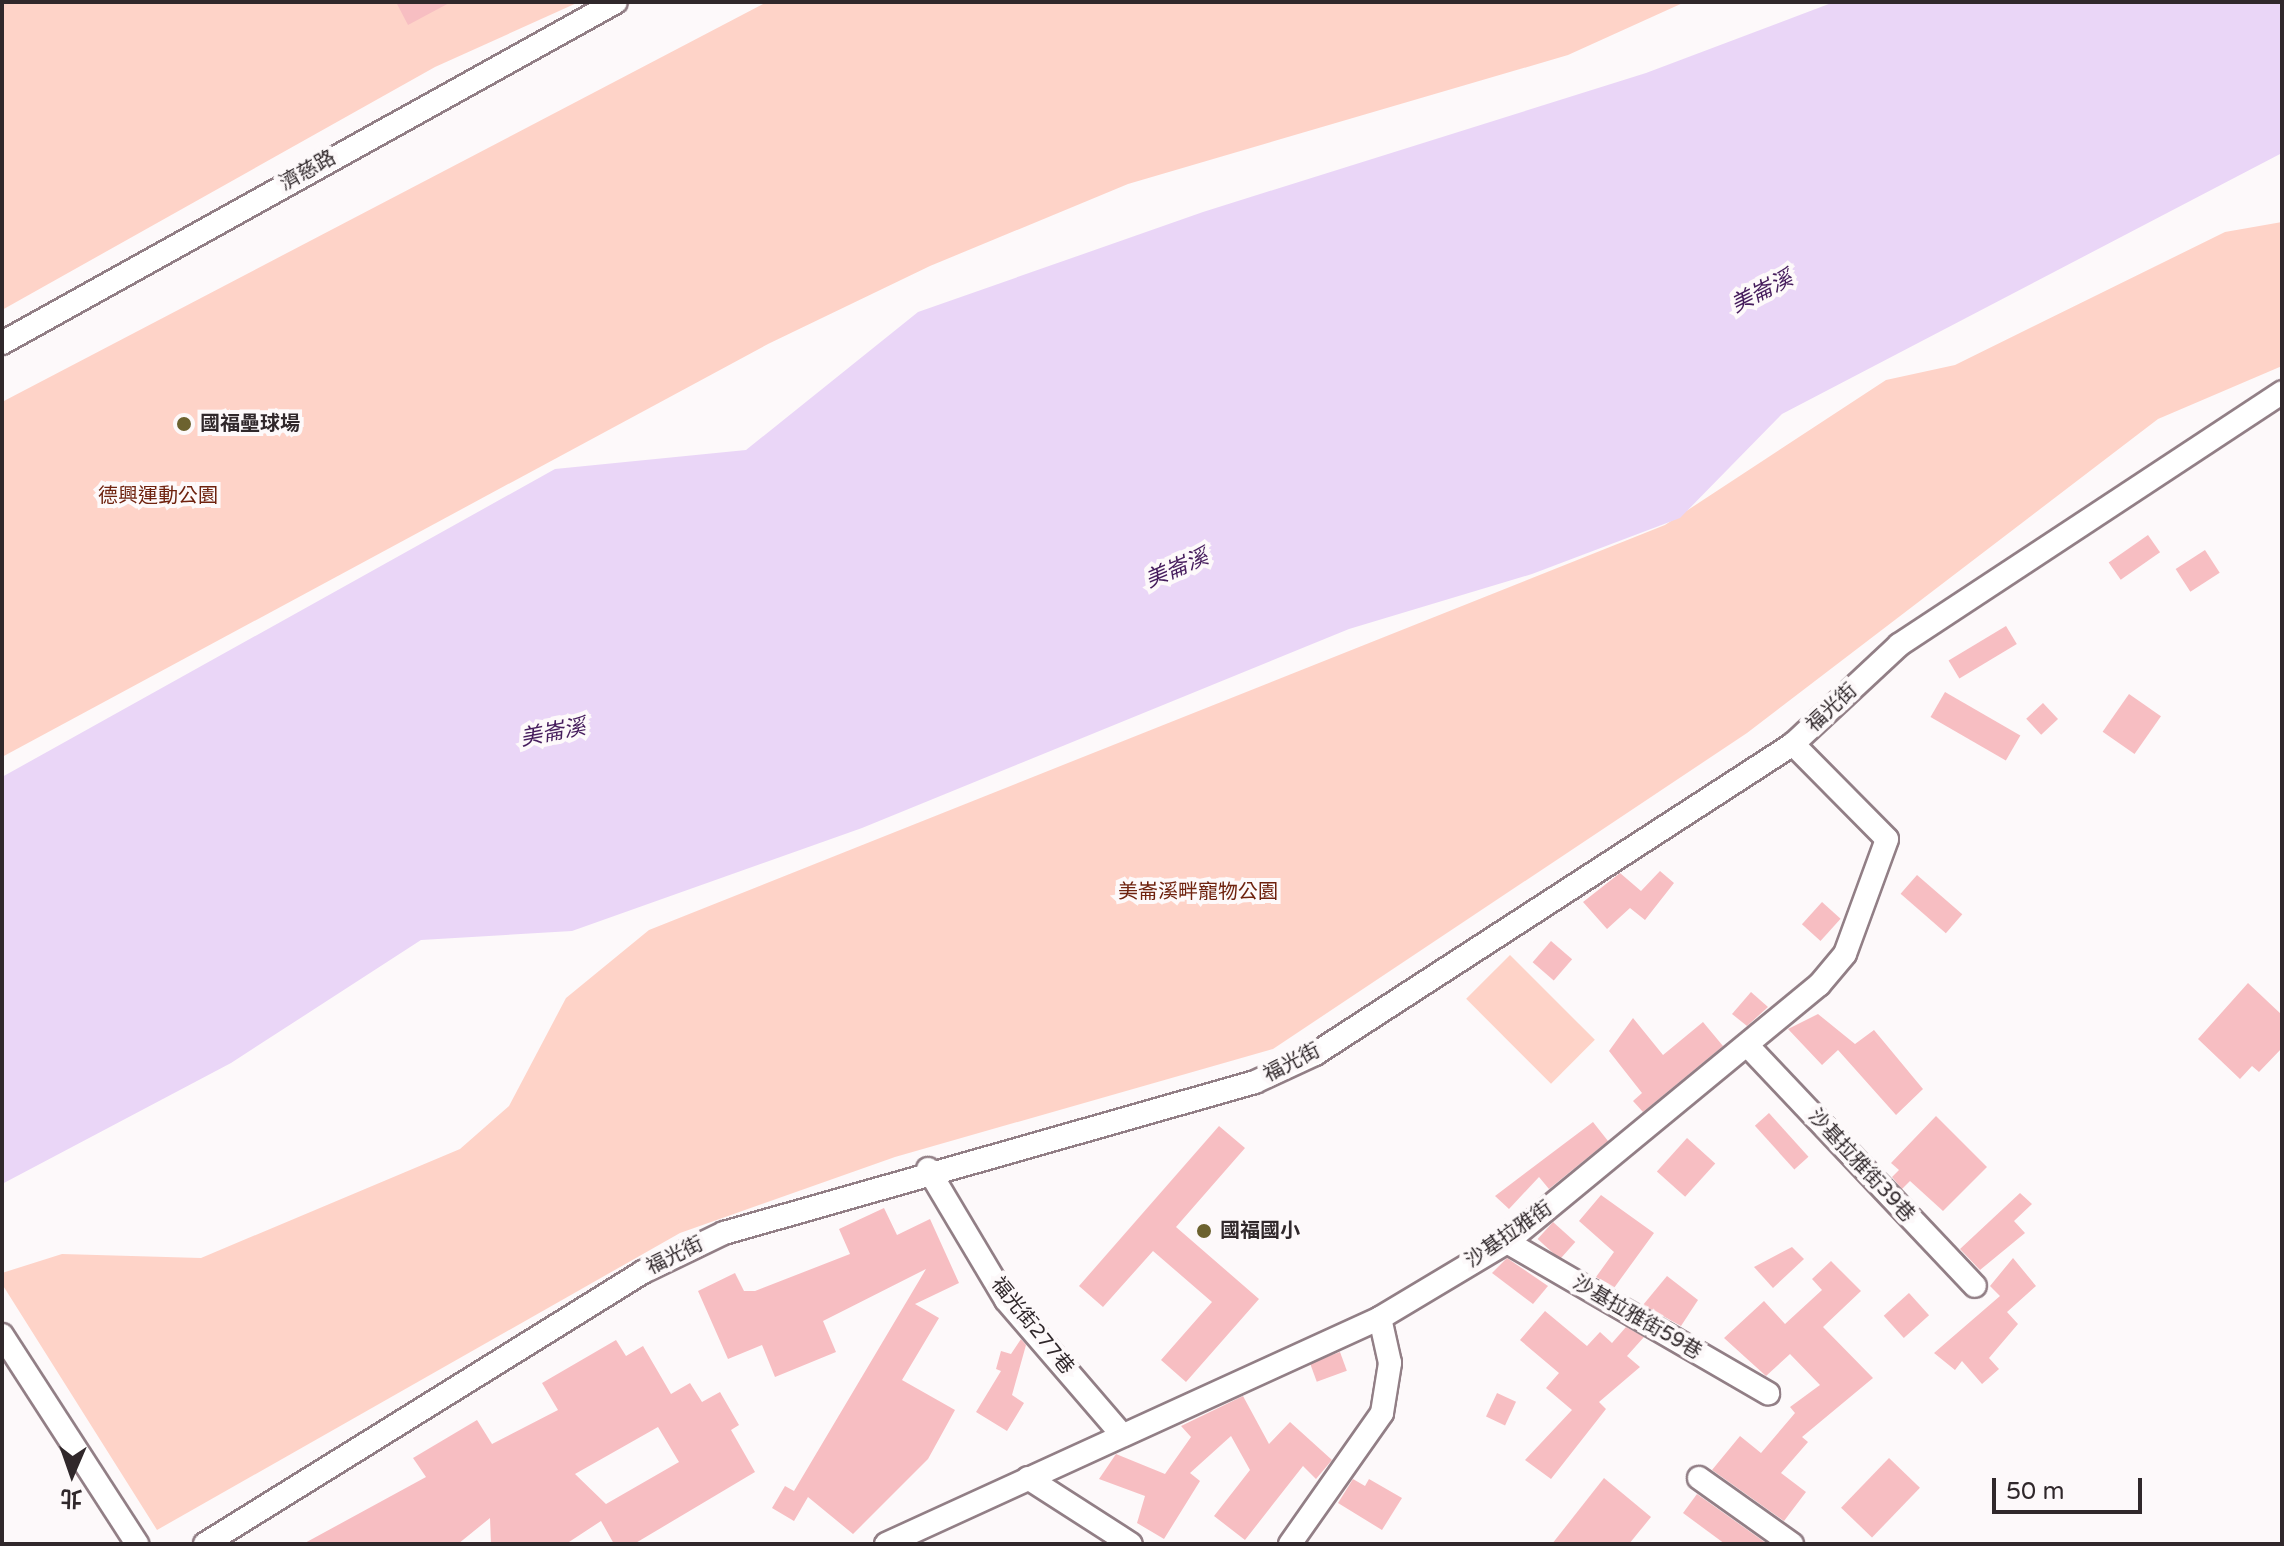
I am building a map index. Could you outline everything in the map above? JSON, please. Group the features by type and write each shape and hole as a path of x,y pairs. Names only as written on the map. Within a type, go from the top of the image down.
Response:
{"street":[{"name":"濟慈路","path":"2,343 616,2"},
{"name":"福光街","path":"205,1544 643,1272 724,1233 928,1169 1255,1082 1315,1054 1793,744 1899,645 2282,392"},
{"name":"沙基拉雅街","path":"886,1544 1380,1318 1507,1242 1748,1046 1845,954 1885,857 1887,839 1877,824 1793,744"},
{"name":"沙基拉雅街39巷","path":"1748,1046 1975,1286"},
{"name":"福光街277巷","path":"928,1169 1006,1300 1122,1435"},
{"name":"沙基拉雅街59巷","path":"1507,1242 1768,1393"},
{"path":"1290,1544 1382,1413 1390,1363 1380,1318"},
{"path":"2,1335 137,1544"},
{"path":"1028,1478 1131,1544"},
{"path":"1699,1478 1792,1544"}],"green space":[{"path":"2,2 579,2 435,67 2,310"},
{"name":"德興運動公園","path":"767,2 1685,2 1568,55 1128,184 930,266 768,344 2,757 2,402"},
{"name":"美崙溪畔寵物公園","path":"2282,222 2282,366 2158,419 1747,733 1273,1049 895,1157 680,1233 157,1530 2,1284 2,1273 62,1254 201,1258 460,1149 509,1106 566,998 649,930 1665,525 1886,380 1955,365 2225,232"},
{"path":"1510,955 1595,1040 1551,1084 1466,999"}],"water":[{"name":"美崙溪","path":"1834,2 2282,2 2282,153 1782,414 1680,518 1532,574 1349,629 862,828 572,931 421,940 231,1063 2,1184 2,777 555,469 746,450 918,312 1203,212 1646,73"}],"building":[{"path":"396,2 451,2 408,25"},
{"path":"2148,535 2160,552 2121,580 2109,563"},
{"path":"2205,550 2220,573 2190,592 2176,569"},
{"path":"2006,626 2017,644 1959,679 1949,661"},
{"path":"1945,692 2020,736 2006,761 1930,717"},
{"path":"2129,694 2161,716 2135,754 2103,732"},
{"path":"2043,703 2058,719 2041,735 2026,719"},
{"path":"1660,871 1674,883 1645,920 1630,908 1607,929 1583,902 1620,873 1641,891"},
{"path":"1917,875 1962,914 1946,933 1901,894"},
{"path":"1822,902 1841,919 1821,941 1802,924"},
{"path":"1551,941 1572,959 1554,981 1533,962"},
{"path":"2248,983 2282,1015 2282,1048 2259,1072 2252,1066 2240,1079 2198,1039"},
{"path":"1751,992 1768,1007 1747,1026 1732,1014"},
{"path":"1818,1014 1855,1044 1874,1030 1923,1089 1896,1115 1838,1050 1822,1065 1788,1029"},
{"path":"1633,1018 1663,1055 1703,1022 1723,1046 1643,1112 1633,1101 1642,1093 1609,1051"},
{"path":"1769,1113 1808,1157 1794,1170 1755,1126"},
{"path":"1936,1116 1987,1167 1943,1211 1910,1181 1902,1189 1892,1177 1899,1170 1891,1163"},
{"path":"1593,1122 1608,1141 1549,1189 1539,1177 1509,1209 1495,1196"},
{"path":"1219,1126 1245,1148 1176,1227 1259,1299 1186,1382 1161,1360 1212,1302 1153,1251 1103,1307 1079,1286"},
{"path":"1687,1138 1715,1163 1685,1197 1657,1171"},
{"path":"2020,1193 2032,1204 2014,1221 2025,1233 1980,1270 1960,1249"},
{"path":"1601,1195 1654,1233 1614,1288 1596,1277 1614,1252 1579,1221"},
{"path":"884,1208 897,1235 930,1219 959,1283 915,1304 939,1318 902,1380 955,1410 928,1459 853,1534 808,1497 794,1521 772,1508 785,1486 794,1491 926,1269 823,1321 836,1352 775,1377 762,1345 728,1359 698,1291 735,1273 744,1291 755,1291 850,1254 839,1229"},
{"path":"1553,1222 1575,1242 1560,1259 1538,1239"},
{"path":"1792,1247 1804,1259 1773,1288 1754,1267"},
{"path":"1507,1258 1548,1286 1533,1304 1492,1273"},
{"path":"2013,1258 2036,1286 2007,1312 2018,1324 1989,1358 1999,1369 1982,1384 1962,1361 1955,1370 1934,1353 2000,1296 1990,1286"},
{"path":"1831,1261 1861,1291 1823,1327 1873,1378 1802,1437 1808,1442 1781,1473 1806,1492 1784,1521 1712,1470 1740,1436 1761,1453 1795,1413 1790,1407 1820,1385 1790,1354 1766,1376 1724,1338 1764,1301 1785,1324 1822,1290 1812,1279"},
{"path":"1667,1276 1698,1300 1681,1326 1643,1305"},
{"path":"1909,1293 1929,1315 1904,1338 1884,1316"},
{"path":"1545,1311 1587,1346 1600,1332 1612,1343 1626,1327 1644,1337 1627,1356 1640,1367 1599,1402 1606,1409 1551,1479 1525,1460 1572,1410 1546,1388 1559,1373 1520,1340"},
{"path":"1021,1339 1026,1345 1012,1395 1024,1403 1007,1431 976,1412 1001,1371 996,1369 1001,1351 1011,1354"},
{"path":"616,1340 626,1356 643,1346 671,1394 690,1383 702,1402 720,1392 739,1425 731,1430 755,1472 634,1544 614,1544 601,1521 569,1542 491,1544 490,1518 458,1544 303,1544 426,1477 413,1458 477,1420 492,1444 558,1410 542,1383","holes":["658,1427 679,1462 606,1504 575,1474"]},
{"path":"1340,1352 1347,1371 1317,1382 1310,1363"},
{"path":"1497,1393 1516,1402 1505,1425 1486,1417"},
{"path":"1243,1396 1269,1444 1290,1422 1332,1460 1316,1479 1303,1466 1245,1540 1214,1516 1250,1470 1231,1436 1190,1473 1200,1481 1164,1539 1137,1523 1145,1496 1099,1479 1116,1454 1165,1474 1191,1437 1181,1426"},
{"path":"1889,1458 1920,1488 1872,1538 1841,1508"},
{"path":"1604,1478 1651,1517 1629,1544 1552,1544"},
{"path":"1353,1479 1365,1486 1369,1479 1402,1498 1382,1530 1338,1503"},
{"path":"1697,1494 1766,1543 1725,1544 1683,1513"}],"place":[{"name":"國福壘球場","path":"184,424"},
{"name":"國福國小","path":"1204,1231"}]}
